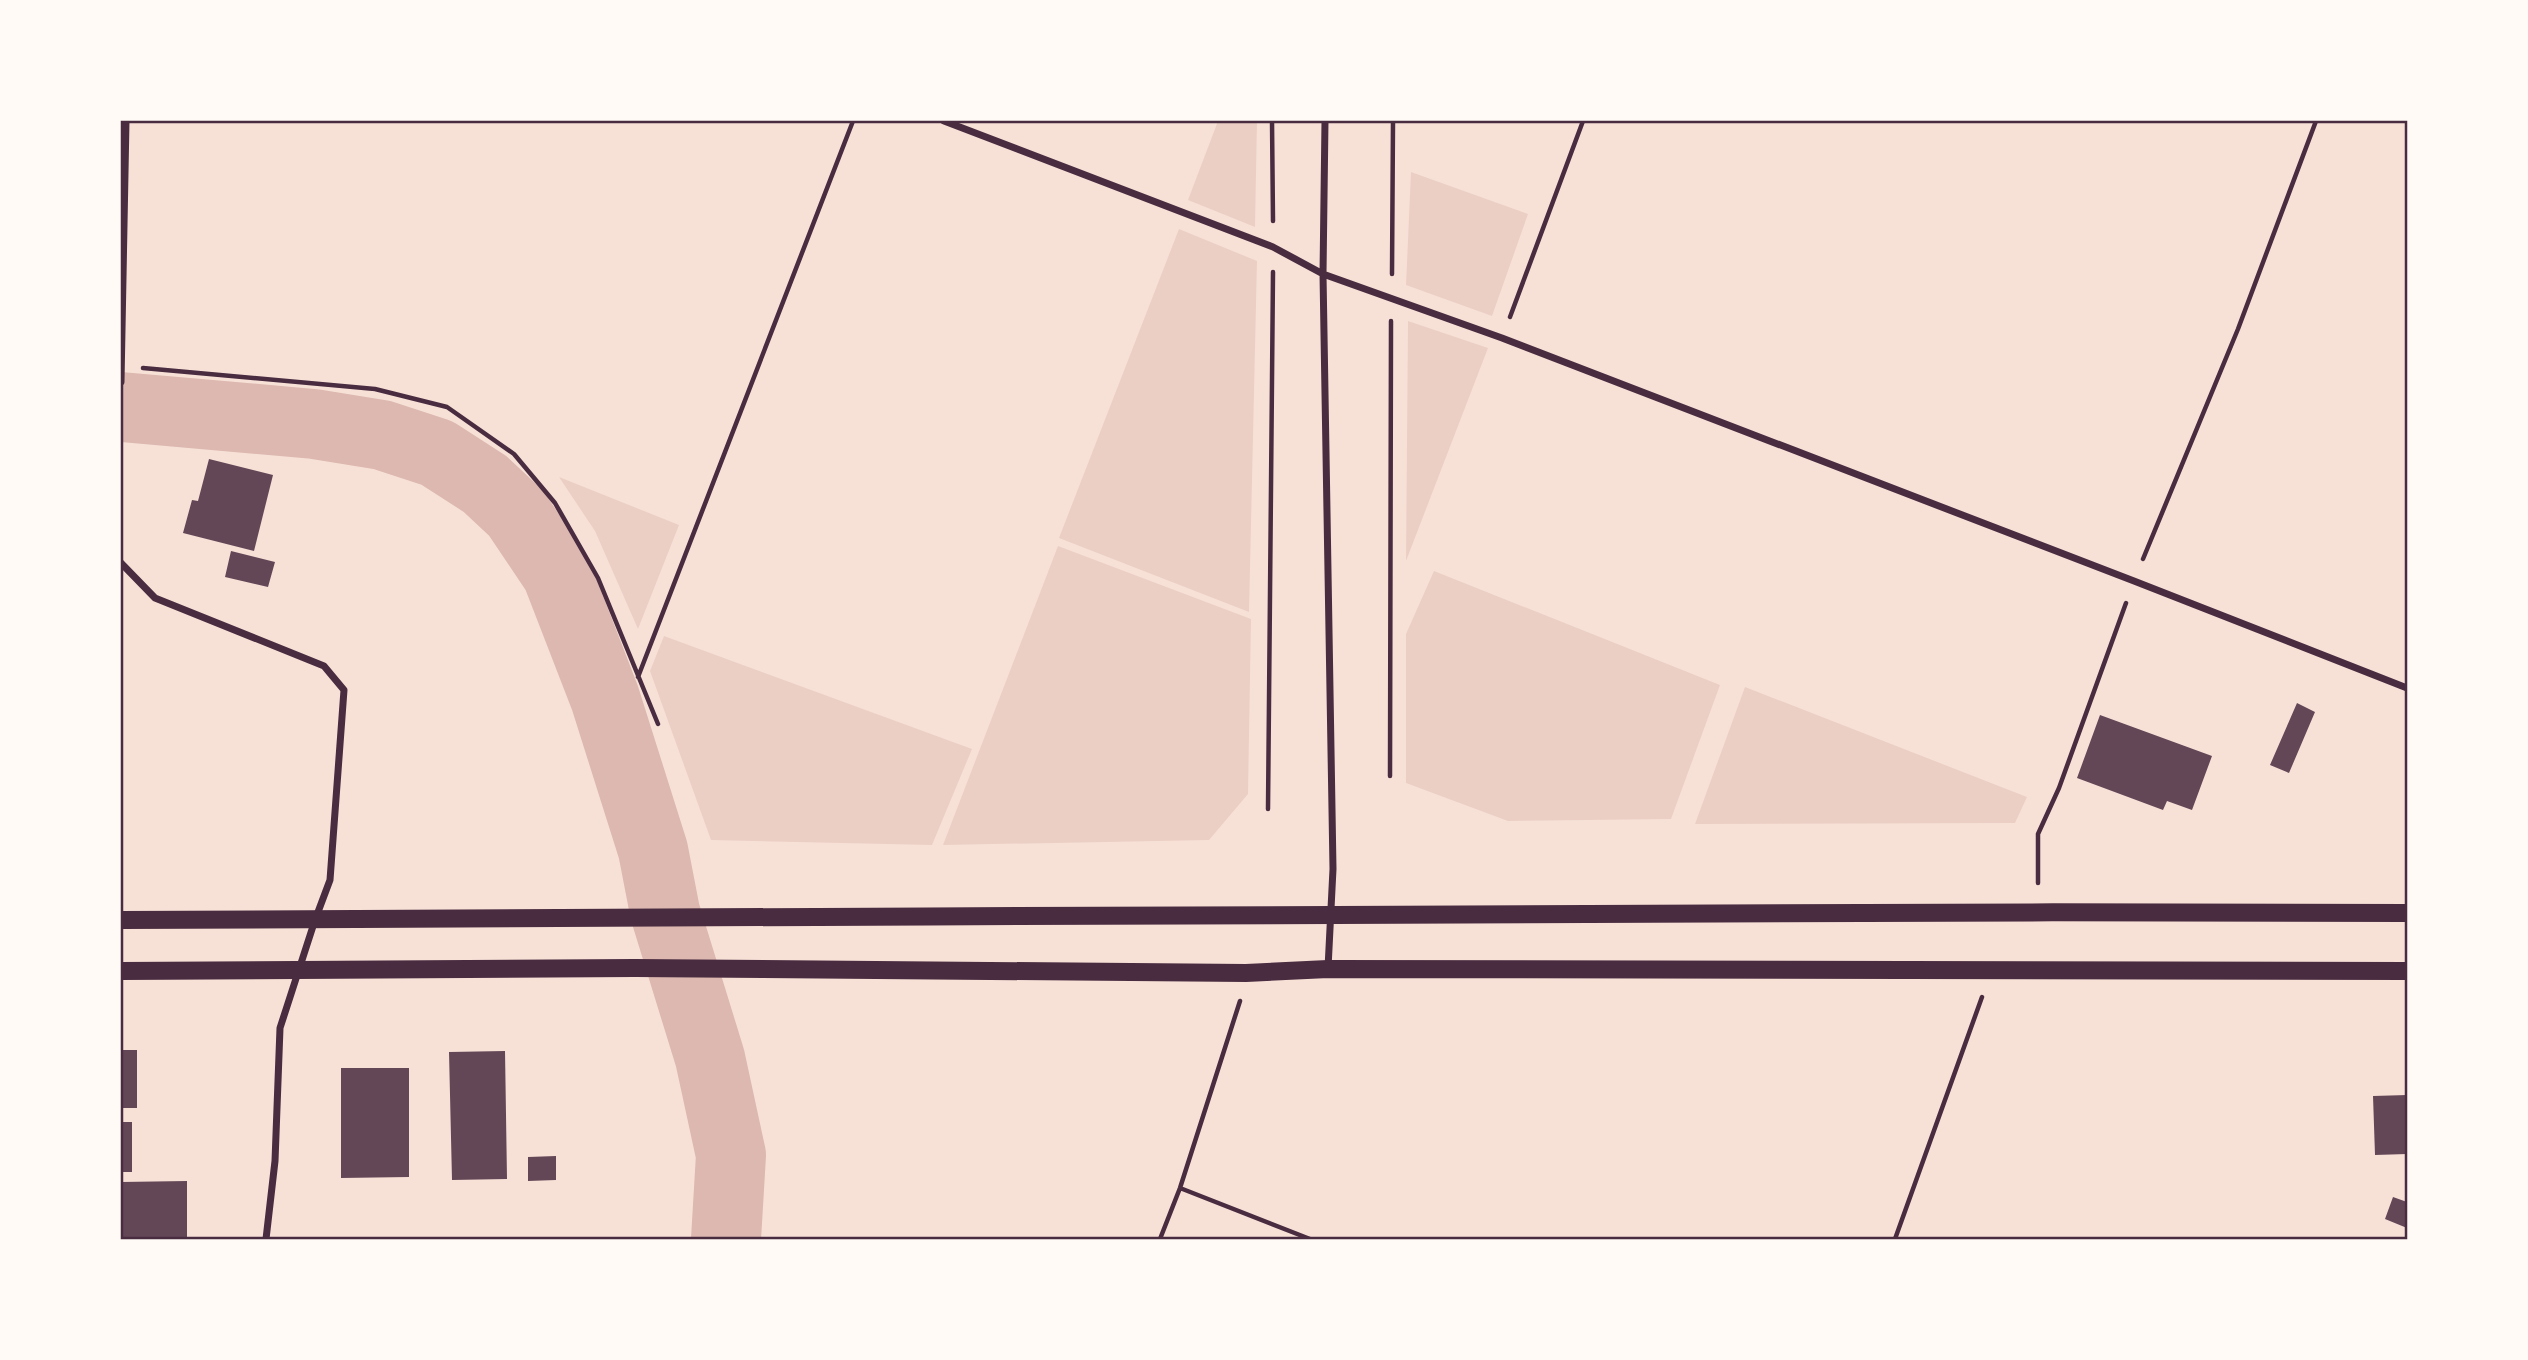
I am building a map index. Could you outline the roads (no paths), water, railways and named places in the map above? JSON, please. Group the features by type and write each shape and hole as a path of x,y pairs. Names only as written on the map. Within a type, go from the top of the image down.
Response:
{"main road":[{"path":"121,920 2037,911 2407,913"},
{"path":"121,971 635,968 1246,973 1328,969 2407,971"}],"street":[{"path":"121,380 126,121"},
{"path":"944,121 1273,247 1323,274 1502,338 2407,688"},
{"path":"1325,121 1323,274 1333,869 1328,969"},
{"path":"121,563 155,598 324,666 344,690 330,880 280,1028 275,1161 265,1239"}],"waterway":[{"path":"121,407 314,424 382,435 437,453 485,484 516,513 557,574 605,698 653,850 665,912 710,1058 731,1155 726,1239"}]}
